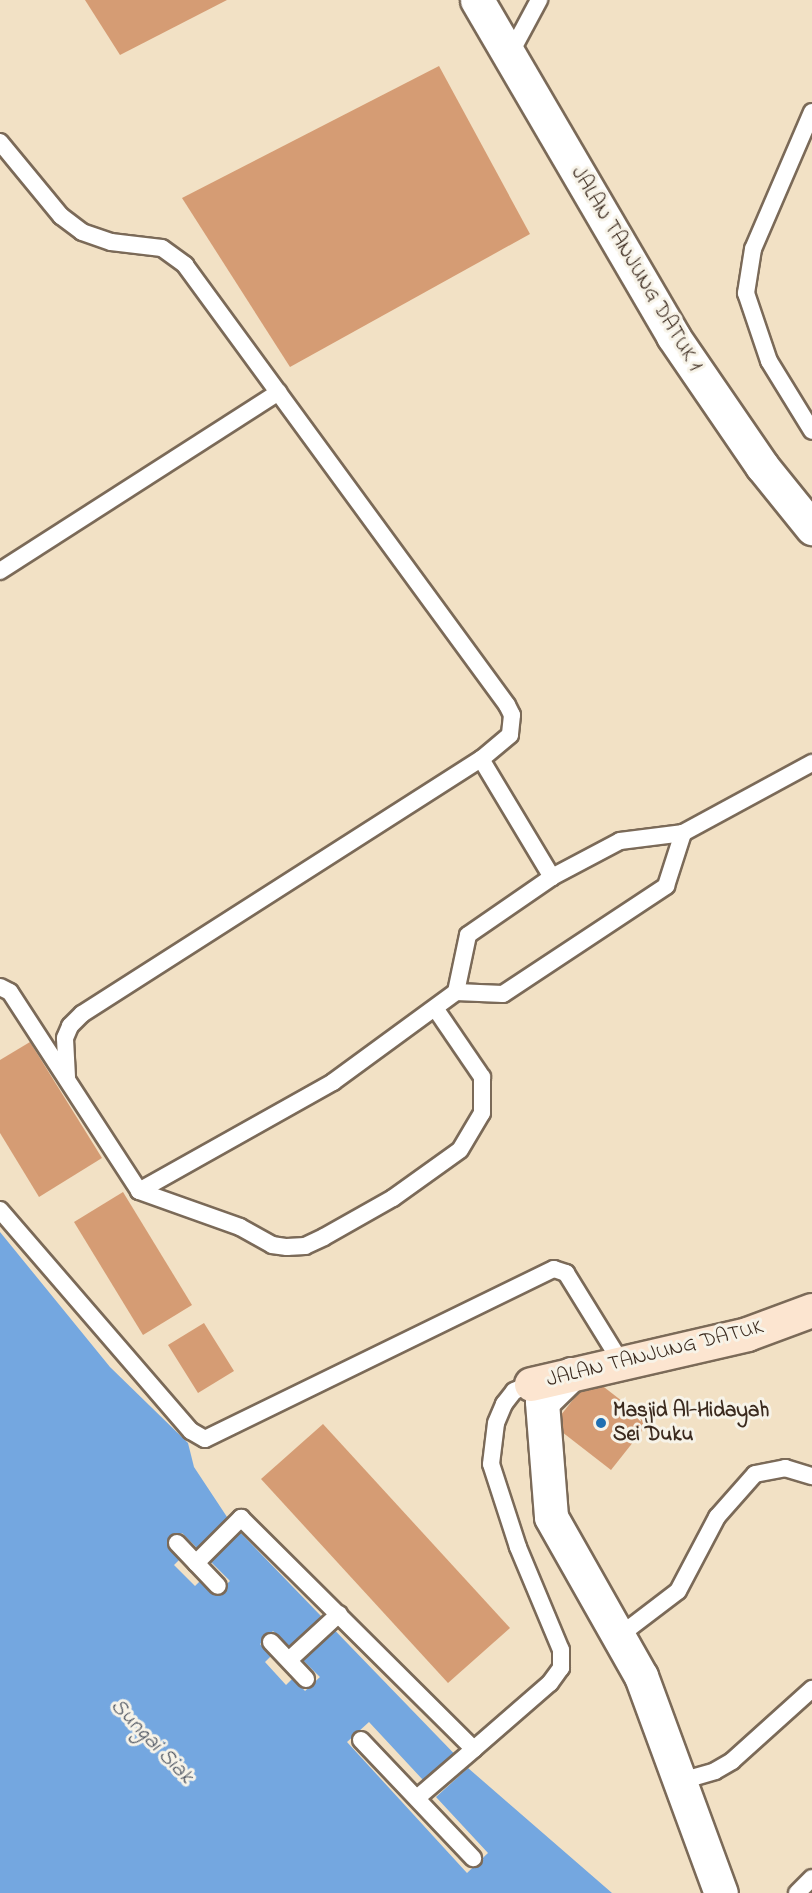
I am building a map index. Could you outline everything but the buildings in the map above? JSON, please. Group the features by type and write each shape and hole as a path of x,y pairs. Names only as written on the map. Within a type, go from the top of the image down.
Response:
{"main road":[{"name":"JALAN TANJUNG DATUK","path":"531,1384 747,1334 812,1310"}],"street":[{"name":"JALAN TANJUNG DATUK 1","path":"477,0 673,336 762,466 812,528"},
{"path":"571,1374 542,1402 551,1517 646,1686 722,1893"}],"lane":[{"path":"509,56 538,0"},
{"path":"812,112 753,249 746,293 769,361 812,431"},
{"path":"0,142 61,216 82,232 111,242 162,248 178,257 279,392 512,715 510,735 481,759 82,1014 70,1026 65,1038 67,1077"},
{"path":"0,571 279,392"},
{"path":"481,759 552,878"},
{"path":"456,992 468,935 552,878 620,841 683,833 812,763"},
{"path":"139,1191 333,1082 456,992 503,994 666,886 683,833"},
{"path":"0,987 10,992 139,1191 240,1227 272,1245 287,1247 305,1246 324,1237 393,1198 460,1150 482,1113 482,1077 435,1008"},
{"path":"0,1210 191,1431 205,1439 554,1269 566,1273 621,1362"},
{"path":"417,1798 550,1683 561,1668 561,1650 518,1547 491,1464 496,1424 504,1404 514,1391 531,1384"},
{"path":"619,1636 678,1591 717,1517 755,1474 785,1468 812,1476"},
{"path":"196,1563 241,1518 474,1749"},
{"path":"177,1544 218,1586"},
{"path":"289,1660 339,1614"},
{"path":"271,1642 306,1679"},
{"path":"681,1781 715,1771 732,1761 812,1689"},
{"path":"361,1740 473,1858"},
{"path":"797,1893 812,1878"}],"water":[{"name":"Sungai Siak","path":"0,1232 110,1367 188,1443 194,1467 231,1523 468,1768 612,1893 0,1893"}],"pier":[{"path":"182,1533 230,1581 216,1594 202,1579 195,1586 174,1565 181,1558 170,1546"},
{"path":"273,1631 320,1677 305,1691 293,1678 286,1685 265,1662 271,1656 260,1644"},
{"path":"369,1722 423,1780 454,1753 468,1768 436,1797 488,1853 467,1873 347,1742"}],"place":[{"name":"Masjid Al-Hidayah Sei Duku","path":"601,1423"}]}
